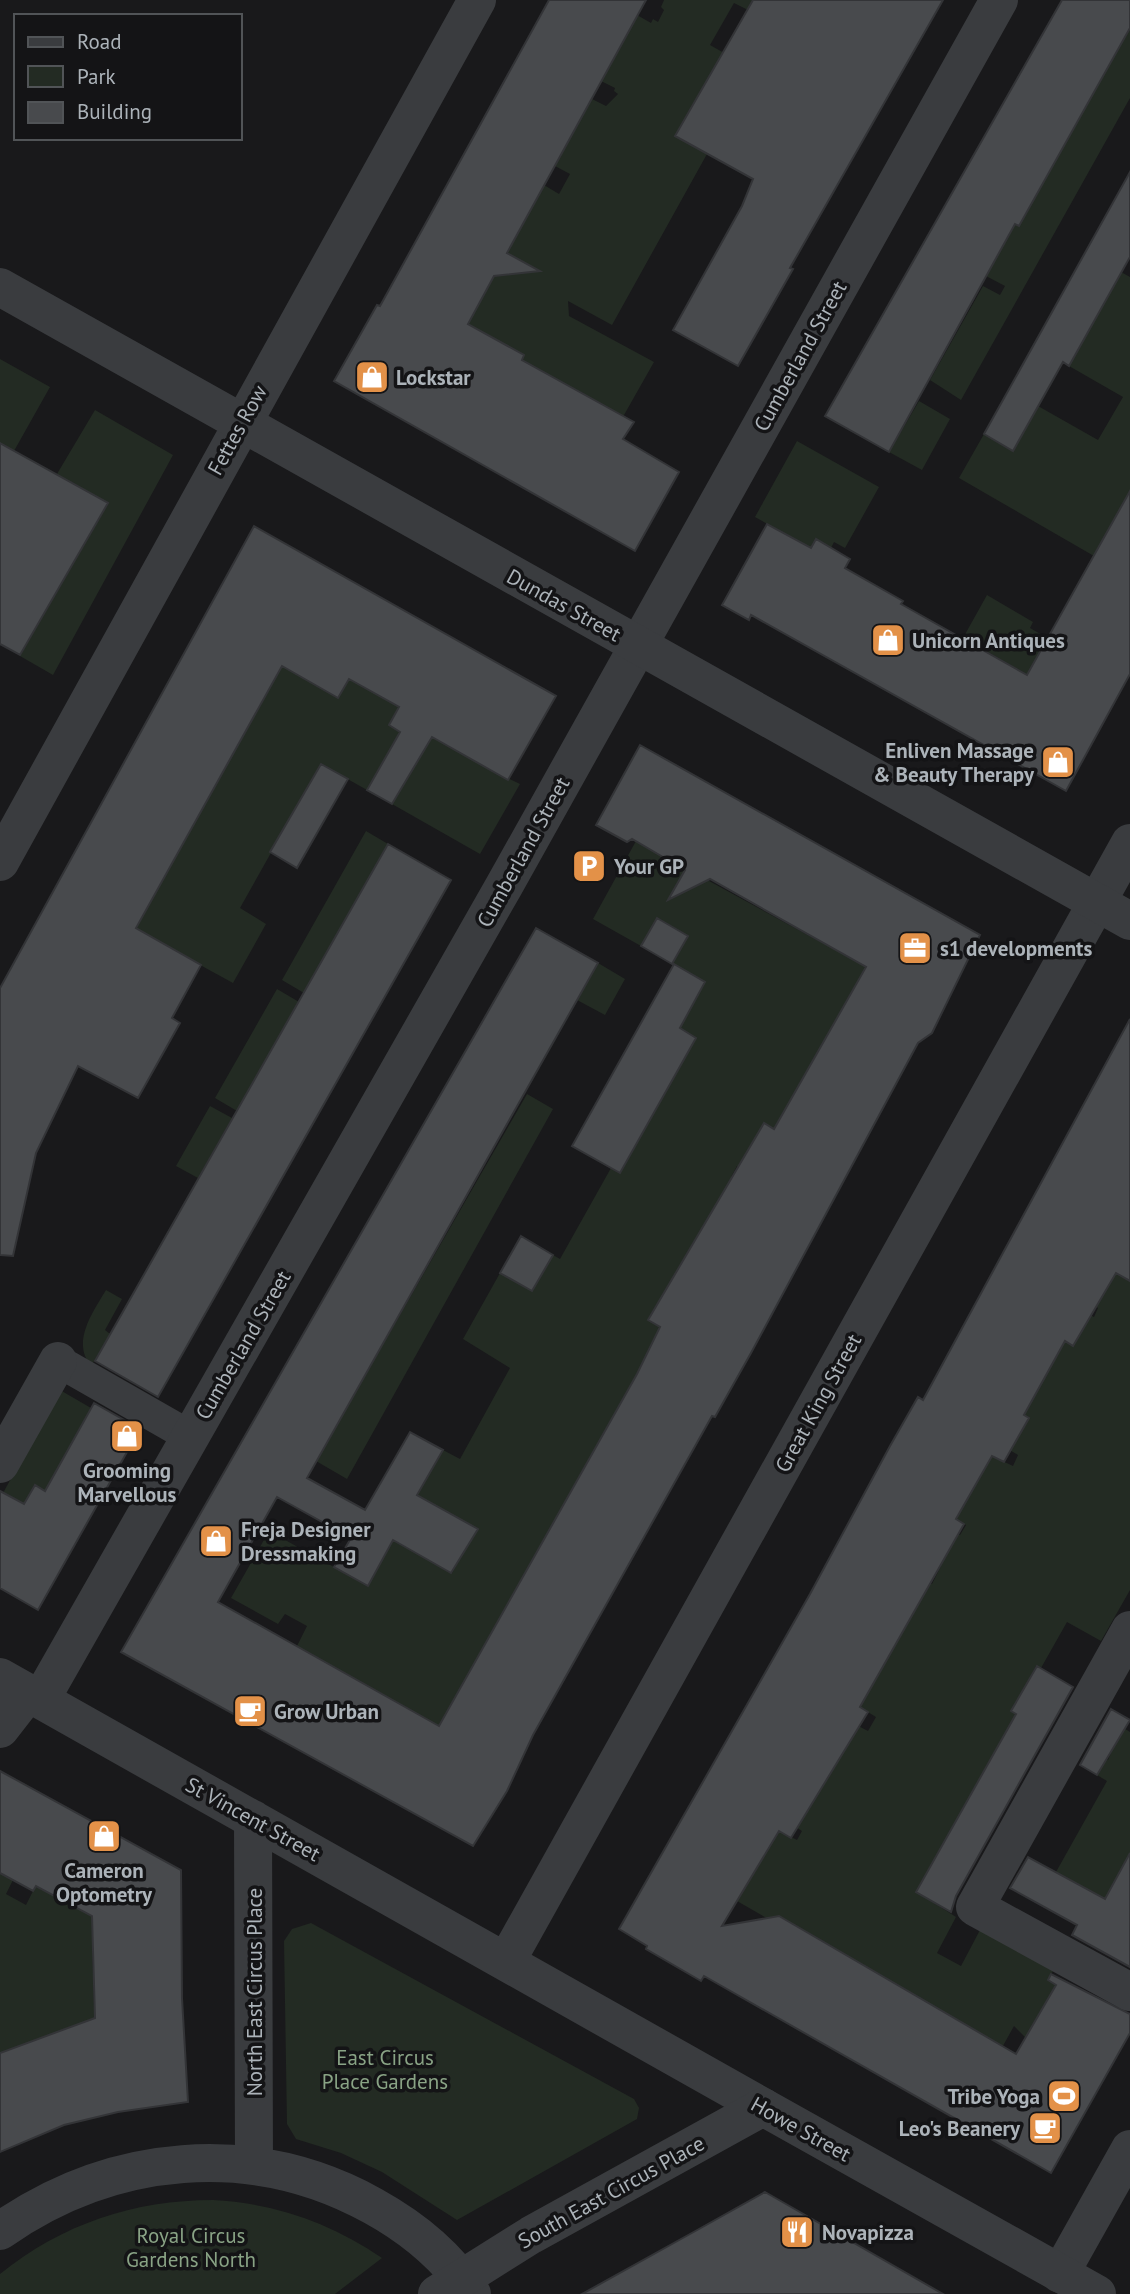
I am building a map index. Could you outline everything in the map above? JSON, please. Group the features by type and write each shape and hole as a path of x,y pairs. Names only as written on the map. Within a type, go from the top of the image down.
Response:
{"street":[{"name":"Fettes Row","path":"0,862 241,422 477,0"},
{"name":"Cumberland Street","path":"0,1729 23,1690 191,1437 638,647 999,0"},
{"name":"Dundas Street","path":"0,288 1130,920"},
{"name":"Great King Street","path":"506,1962 1130,843"},
{"path":"0,1464 58,1361 191,1437"},
{"path":"1130,1630 975,1907 1130,1992"},
{"name":"St Vincent Street","path":"23,1690 506,1962"},
{"name":"North East Circus Place","path":"253,1819 254,2165"},
{"name":"Howe Street","path":"506,1962 1097,2294"},
{"name":"South East Circus Place","path":"457,2289 531,2235 763,2107"},
{"path":"1060,2274 1130,2148"},
{"path":"0,2231 49,2200 102,2178 188,2162 254,2165 306,2177 360,2199 410,2230 435,2251 457,2289"}],"green space":[{"path":"664,0 753,0 748,10 734,3 710,45 754,70 732,110 700,92 676,135 707,154 612,325 568,301 569,316 654,362 611,438 583,393 570,387 510,380 524,355 504,344 462,334 501,264 522,262 507,253 544,185 559,194 570,174 555,166 592,99 606,106 618,94 614,91 615,88 601,81 637,15 651,23 653,19 658,22 664,10 661,7"},
{"path":"1130,28 1130,98 961,400 930,380 983,286 1000,295 1005,286 986,276 1015,224 1019,225"},
{"path":"1121,272 1130,277 1130,491 1094,556 959,478 984,434 1012,451 1038,406 1098,440 1123,397 1069,366"},
{"path":"0,359 50,387 14,451 0,443"},
{"path":"919,401 950,419 922,470 889,452"},
{"path":"95,410 173,455 53,675 20,656 108,504 72,482 68,487 54,479"},
{"path":"797,441 879,487 845,548 834,542 831,548 816,539 811,548 755,517"},
{"path":"987,595 1033,622 1030,628 1049,639 1035,679 963,638"},
{"path":"284,633 338,698 349,679 399,707 389,725 400,732 410,714 479,764 520,784 480,854 392,804 409,776 383,762 367,790 321,764 240,908 266,924 233,983 169,948 63,1057 274,681"},
{"path":"366,831 388,844 304,993 282,980"},
{"path":"636,841 859,963 880,962 857,983 774,1129 763,1124 749,1173 737,1166 731,1177 743,1183 723,1220 711,1213 678,1268 689,1275 663,1309 656,1305 648,1319 663,1329 438,1738 411,1710 297,1646 307,1626 285,1614 278,1624 231,1598 269,1531 368,1586 393,1540 452,1573 477,1530 417,1495 443,1450 460,1459 510,1368 463,1339 500,1273 532,1291 553,1255 560,1259 611,1168 620,1173 696,1038 680,1028 705,982 672,964 688,936 658,918 641,946 593,919"},
{"path":"598,963 625,979 605,1015 577,1000"},
{"path":"277,989 299,1002 237,1111 215,1098"},
{"path":"527,1094 553,1109 347,1479 316,1461"},
{"path":"210,1106 232,1118 198,1178 176,1166"},
{"path":"1099,1262 1130,1281 1130,1590 1101,1641 1067,1622 1041,1668 1036,1666 1012,1711 1020,1716 989,1761 917,1892 956,1917 937,1953 961,1966 980,1930 1054,1969 1048,1980 1056,1985 1026,2038 1014,2026 999,2053 988,2038 783,1918 778,1916 770,1920 737,1901 779,1831 797,1840 802,1831 785,1820 827,1780 837,1763 843,1718 868,1731 876,1717 853,1703 903,1632 922,1580 932,1584 941,1566 932,1561 950,1530 960,1535 966,1525 956,1519 992,1456 1013,1466 1018,1455 998,1443 1022,1430 1029,1418 1016,1411 1057,1337 1074,1346 1085,1324 1074,1306 1094,1317 1098,1308 1079,1298"},
{"path":"106,1290 122,1299 105,1330 110,1334 91,1366 85,1357 84,1337 90,1317"},
{"path":"60,1390 91,1408 45,1491 34,1485 24,1504 3,1493"},
{"path":"1122,1727 1130,1732 1130,1853 1105,1899 1056,1872 1107,1781 1097,1775 1105,1759 1108,1760"},
{"path":"0,1873 13,1880 6,1894 26,1905 33,1891 27,1887 30,1882 92,1914 102,1942 92,1943 94,2007 106,2033 84,2022 0,2053"},
{"name":"East Circus Place Gardens","path":"311,1923 634,2099 639,2108 637,2119 457,2220 382,2172 341,2153 296,2139 287,2124 284,1941 292,1929"},
{"name":"Royal Circus Gardens North","path":"213,2200 258,2205 301,2217 343,2235 382,2258 335,2294 0,2294 0,2274 48,2241 74,2229 127,2210 184,2201"}],"building":[{"path":"549,0 646,0 507,253 540,271 494,276 468,324 524,355 522,360 634,422 623,439 679,472 635,551 334,381 377,305 380,306"},
{"path":"753,0 943,0 790,268 793,269 738,366 673,330 742,206 753,179 675,136"},
{"path":"1062,0 1130,0 1130,28 1019,226 1015,224 889,452 825,416"},
{"path":"1130,172 1130,257 1069,366 1063,362 1013,451 984,434"},
{"path":"0,443 108,503 20,655 0,644"},
{"path":"1130,491 1130,674 1066,791 751,615 749,620 722,605 767,524 811,548 816,539 850,559 845,568 903,601 901,604 1027,675"},
{"path":"254,526 556,696 508,780 432,737 392,804 367,790 400,732 389,725 399,707 349,679 338,698 282,666 136,928 201,965 172,1018 180,1023 138,1098 78,1066 36,1153 13,1256 0,1255 0,988"},
{"path":"640,745 980,935 932,1033 918,1043 751,1353 715,1417 712,1416 533,1735 507,1791 473,1846 121,1652 536,928 598,963 307,1478 365,1510 410,1432 443,1450 417,1495 478,1529 451,1573 393,1540 368,1586 334,1567 351,1538 277,1497 218,1602 439,1726 637,1374 660,1327 648,1320 764,1123 774,1129 866,967 710,879 668,900 685,870 632,839 627,842 596,825"},
{"path":"321,764 348,779 297,868 270,852"},
{"path":"388,844 451,880 158,1397 95,1361"},
{"path":"657,918 688,936 672,964 641,946"},
{"path":"674,964 705,982 680,1028 696,1038 620,1173 572,1146"},
{"path":"1130,1019 1130,1281 1116,1273 1073,1346 1065,1341 1024,1415 1029,1418 1004,1462 992,1456 956,1519 964,1524 860,1707 868,1712 791,1838 779,1831 722,1926 779,1916 1016,2054 1056,1985 1048,1980 1051,1974 1130,2014 1130,2033 1051,2173 704,1976 701,1981 646,1949 647,1946 619,1929 810,1594 918,1397 923,1400"},
{"path":"521,1236 553,1255 532,1291 500,1273"},
{"path":"94,1403 140,1429 38,1610 0,1588 0,1491 24,1504 35,1485 45,1491"},
{"path":"1037,1666 1073,1687 956,1896 951,1912 916,1892 1016,1714 1011,1711"},
{"path":"1111,1709 1130,1720 1097,1775 1080,1765"},
{"path":"0,1771 181,1870 182,1998 188,2102 118,2112 64,2125 0,2152 0,2053 95,2018 92,1916 36,1886 33,1891 0,1873"},
{"path":"1130,1853 1130,1967 1072,1935 1077,1925 1010,1888 1028,1857 1105,1899"},
{"path":"765,2192 943,2294 582,2294 699,2229"}],"place":[{"name":"Lockstar","path":"372,377"},
{"name":"Unicorn Antiques","path":"888,640"},
{"name":"Enliven Massage & Beauty Therapy","path":"1058,762"},
{"name":"Your GP","path":"589,866"},
{"name":"s1 developments","path":"915,948"},
{"name":"Grooming Marvellous","path":"127,1436"},
{"name":"Freja Designer Dressmaking","path":"216,1541"},
{"name":"Grow Urban","path":"250,1711"},
{"name":"Cameron Optometry","path":"104,1836"},
{"name":"Tribe Yoga","path":"1064,2096"},
{"name":"Leo's Beanery","path":"1045,2128"},
{"name":"Novapizza","path":"797,2232"}]}
